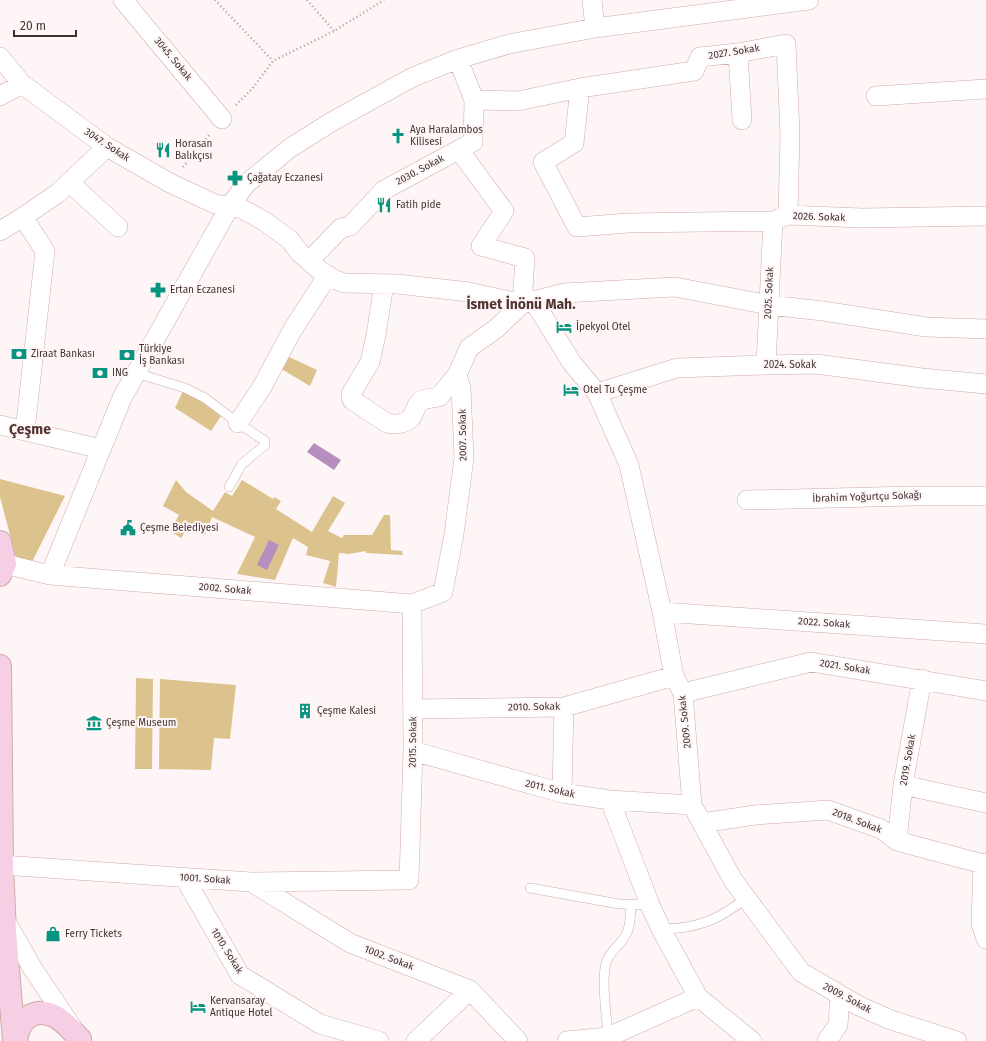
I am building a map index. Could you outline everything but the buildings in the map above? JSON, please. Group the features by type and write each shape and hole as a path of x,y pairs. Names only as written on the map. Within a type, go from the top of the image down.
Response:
{"main road":[{"path":"0,542 3,570"},
{"path":"0,666 5,998 15,1041"},
{"path":"15,1041 22,1022 28,1016 38,1013 47,1014 57,1018 81,1040"}],"street":[{"name":"3045. Sokak","path":"123,0 222,119"},
{"path":"592,0 595,28"},
{"path":"50,575 122,398 136,373 230,206 246,184 290,148 333,121 413,77 458,59 509,44 595,28 809,0"},
{"name":"2027. Sokak","path":"474,100 518,101 580,88 694,71 700,57 738,53 786,44 790,134 781,218"},
{"path":"738,53 742,120"},
{"name":"3047. Sokak","path":"0,57 22,84 107,148 170,183 215,204 242,209 273,227 290,240 298,252 309,261 328,275 344,283 384,284 469,292 527,302"},
{"name":"2030. Sokak","path":"309,261 341,228 350,226 384,190 473,142 474,100 458,59"},
{"path":"0,96 22,84"},
{"name":"2026. Sokak","path":"580,88 574,143 543,162 577,227 628,223 781,218 986,216"},
{"path":"876,96 986,89"},
{"path":"0,231 58,193 107,148"},
{"path":"459,150 504,211 481,246 524,258 527,302"},
{"path":"69,182 118,227"},
{"path":"23,217 45,250 25,431"},
{"name":"2025. Sokak","path":"766,365 769,305 781,218"},
{"path":"238,423 262,387 293,329 328,275"},
{"path":"384,284 370,362 351,394 352,400 387,423 393,424 402,423 411,418 416,405 423,400 439,397 457,375 469,348 497,328 527,302 564,293 675,287 769,305 823,311 926,327 986,329"},
{"name":"2009. Sokak","path":"527,302 572,363 597,393 629,465 662,612 674,676 683,693 692,805 733,880 801,972 859,1006 891,1020 957,1041"},
{"name":"2024. Sokak","path":"597,393 677,368 766,365 816,364 922,378 986,384"},
{"name":"2007. Sokak","path":"442,592 454,534 464,458 461,388 457,375"},
{"path":"0,425 101,449"},
{"name":"İbrahim Yoğurtçu Sokağı","path":"747,500 913,496 986,496"},
{"name":"2002. Sokak","path":"3,570 412,604 442,592"},
{"name":"2015. Sokak","path":"409,880 413,751 412,604"},
{"name":"2022. Sokak","path":"662,612 986,634"},
{"name":"2021. Sokak","path":"683,693 811,662 986,691"},
{"name":"2010. Sokak","path":"413,709 564,706 674,676"},
{"name":"2019. Sokak","path":"898,841 903,785 922,680"},
{"path":"562,794 564,706"},
{"name":"2011. Sokak","path":"413,751 562,794 610,800 692,805"},
{"path":"903,785 986,803"},
{"path":"610,800 640,905 661,929 698,997 752,1041"},
{"name":"2018. Sokak","path":"702,823 755,815 828,810 881,829 898,841 984,864"},
{"path":"984,864 981,923 986,939"},
{"name":"1001. Sokak","path":"2,865 251,882 409,880"},
{"name":"1010. Sokak","path":"184,877 240,975 320,1024 379,1041"},
{"name":"1002. Sokak","path":"251,882 350,943 470,990 518,1041"},
{"path":"5,920 33,969 81,1040"},
{"path":"416,1041 470,990"},
{"path":"827,1041 838,1025 840,995"},
{"path":"567,1041 608,1037 698,997"}],"lane":[{"path":"136,373 185,388 206,398 238,423 264,440 266,444 255,455 242,464 229,487"},
{"path":"530,888 640,905 624,939 610,954 606,962 604,981 608,1037"},
{"path":"661,929 676,929 705,924 729,911 746,898"}],"path":[{"path":"215,0 273,61"},
{"path":"307,0 334,31"},
{"path":"170,183 222,119 252,89 273,61 334,31 383,0"}],"shaded area":[{"path":"285,355 317,370 310,386 278,367"},
{"path":"184,389 221,416 211,431 175,408"},
{"path":"314,443 341,460 334,470 307,452"},
{"path":"0,479 65,496 31,564 17,561 0,497"},
{"path":"176,480 186,492 213,511 225,492 232,496 242,480 273,499 274,497 281,501 276,509 312,532 333,496 345,503 328,531 342,538 344,535 372,535 384,515 390,515 391,550 402,551 403,555 366,553 366,551 349,554 339,553 336,587 323,583 330,561 306,555 308,547 293,538 275,580 237,574 255,537 212,517 205,535 189,526 181,538 170,531 179,515 163,506"},
{"path":"269,540 279,545 267,570 257,565"},
{"path":"136,678 153,679 152,769 135,769"},
{"path":"160,679 236,685 230,739 214,738 211,770 159,769"}],"place":[{"name":"Aya Haralambos Kilisesi","path":"398,136"},
{"name":"Horasan Balıkçısı","path":"163,150"},
{"name":"Çağatay Eczanesi","path":"235,178"},
{"name":"Fatih pide","path":"384,205"},
{"name":"Ertan Eczanesi","path":"158,290"},
{"name":"İpekyol Otel","path":"564,327"},
{"name":"Ziraat Bankası","path":"19,354"},
{"name":"Türkiye İş Bankası","path":"127,355"},
{"name":"ING","path":"100,373"},
{"name":"Otel Tu Çeşme","path":"571,390"},
{"name":"Çeşme Belediyesi","path":"128,528"},
{"name":"Çeşme Kalesi","path":"305,711"},
{"name":"Çeşme Museum","path":"94,723"},
{"name":"Ferry Tickets","path":"53,934"},
{"name":"Kervansaray Antique Hotel","path":"198,1007"}],"district":[{"name":"İsmet İnönü Mah.","path":"521,304"},
{"name":"Çeşme","path":"30,429"}]}
